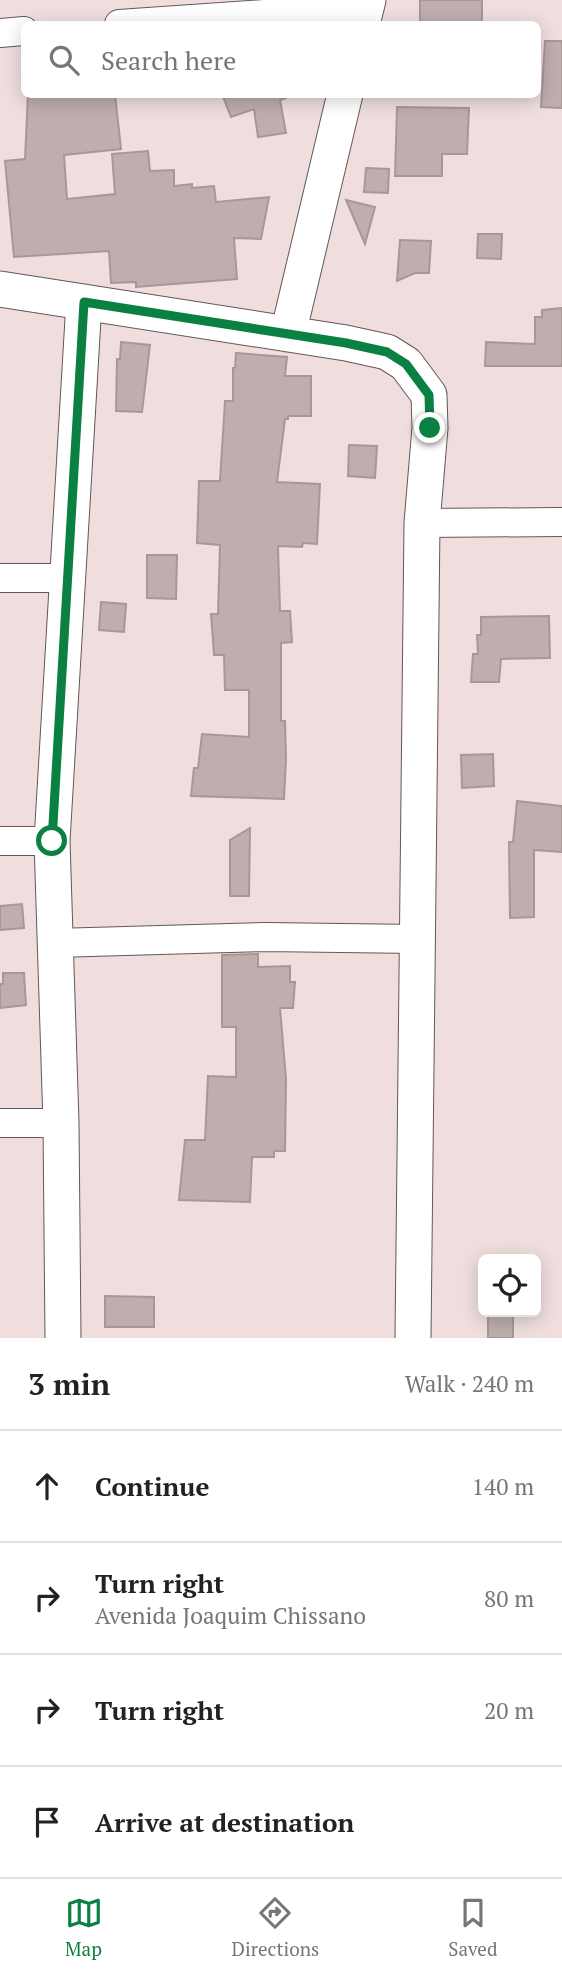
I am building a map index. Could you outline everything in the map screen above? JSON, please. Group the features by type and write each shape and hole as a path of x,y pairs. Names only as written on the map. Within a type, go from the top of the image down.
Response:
{"street":[{"path":"172,21 365,10"},
{"path":"0,33 21,31"},
{"path":"288,334 344,98"},
{"path":"0,289 387,352 406,364 429,395 430,428 422,523 413,1338"},
{"path":"63,1338 61,1123 52,841 84,302"},
{"path":"422,523 562,522"},
{"path":"0,578 67,578"},
{"path":"0,841 52,841"},
{"path":"55,943 265,937 418,939"},
{"path":"0,1123 61,1123"}],"building":[{"path":"420,0 482,0 482,21 420,21"},
{"path":"545,41 562,41 562,108 541,107"},
{"path":"28,98 115,98 121,149 64,155 67,199 115,194 112,154 148,151 150,171 174,170 174,186 214,186 216,202 269,197 261,239 234,238 237,279 136,287 136,282 111,283 109,251 14,257 5,161 25,159"},
{"path":"224,98 286,98 280,100 286,133 258,137 254,109 231,117"},
{"path":"397,107 469,108 467,154 442,154 442,176 395,176"},
{"path":"366,168 389,169 388,193 364,192"},
{"path":"346,200 375,207 365,244"},
{"path":"478,234 502,234 501,259 477,258"},
{"path":"400,240 431,241 429,273 415,273 397,281"},
{"path":"562,308 562,366 485,366 486,342 535,344 535,317 542,317 542,310"},
{"path":"121,342 150,345 142,412 116,411 117,359 120,359"},
{"path":"236,353 287,357 285,376 311,376 311,416 288,416 288,419 285,419 277,482 320,484 317,544 303,543 302,547 278,546 280,611 290,611 292,642 281,643 281,721 285,721 286,759 284,799 191,796 202,734 249,737 249,690 225,690 224,655 214,655 211,614 218,614 220,545 197,543 199,481 220,481 225,401 233,401"},
{"path":"349,445 377,446 375,478 348,476"},
{"path":"147,555 177,555 176,599 147,598"},
{"path":"101,602 126,604 124,632 99,630"},
{"path":"549,616 550,658 501,659 499,682 471,682 473,654 478,654 477,635 481,635 481,617"},
{"path":"493,754 494,786 462,788 461,755"},
{"path":"517,801 562,806 562,852 534,850 534,917 510,918 509,842 513,842"},
{"path":"250,828 249,896 230,896 230,840"},
{"path":"22,904 24,928 0,930 0,906"},
{"path":"258,954 258,967 290,966 290,982 295,982 293,1008 280,1008 286,1079 285,1151 274,1151 274,1157 252,1157 250,1202 179,1200 185,1140 205,1140 208,1076 236,1077 236,1027 222,1027 222,955"},
{"path":"3,973 24,973 26,1005 0,1008"},
{"path":"105,1296 154,1297 154,1327 105,1327"},
{"path":"488,1317 513,1317 513,1338 488,1338"}],"route":[{"path":"52,841 84,302 346,343 387,352 406,364 429,395 430,428"}]}
